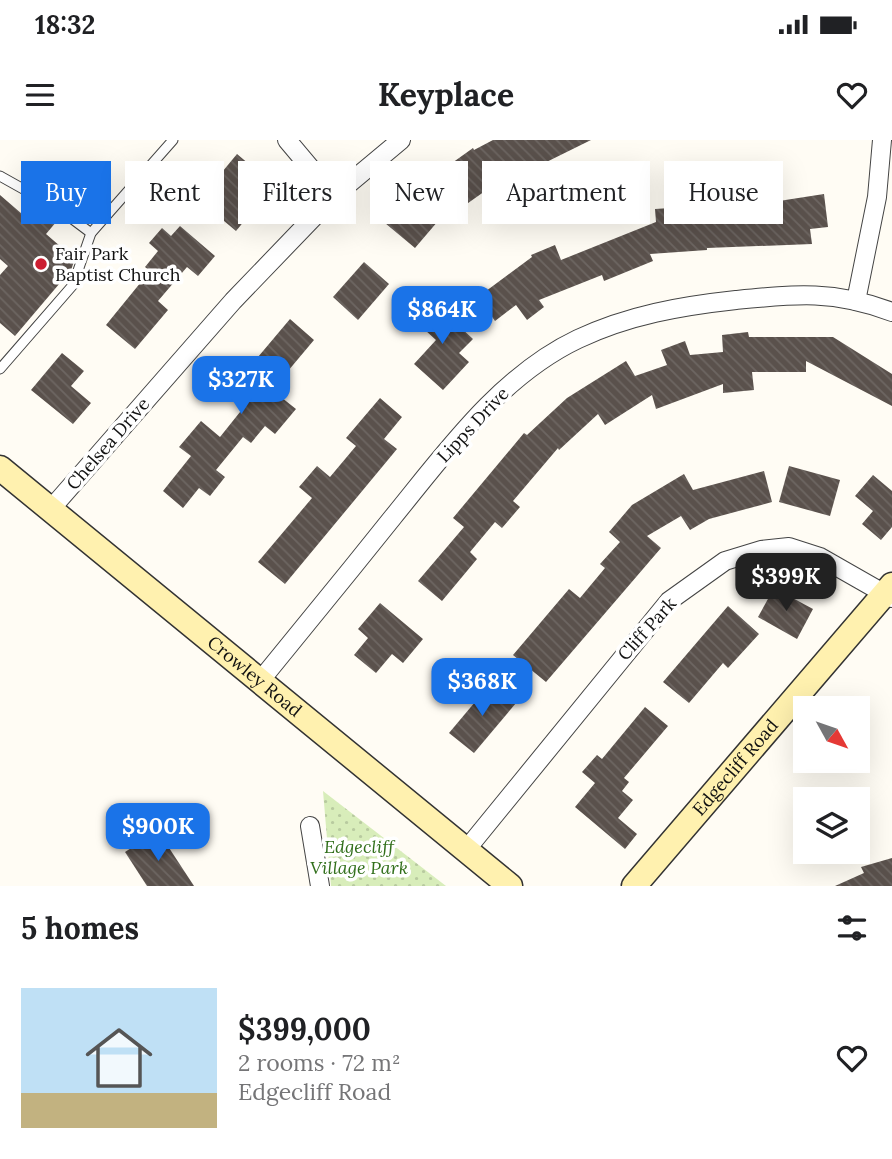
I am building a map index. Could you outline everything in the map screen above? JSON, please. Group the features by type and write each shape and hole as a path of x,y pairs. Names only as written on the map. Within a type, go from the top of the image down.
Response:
{"main road":[{"name":"Crowley Road","path":"0,468 510,886"},
{"name":"Edgecliff Road","path":"634,886 890,592"}],"street":[{"path":"287,140 305,161"},
{"name":"Chelsea Drive","path":"356,178 401,140"},
{"path":"856,301 877,197 882,140"},
{"name":"Chelsea Drive","path":"51,509 233,301 307,224"},
{"name":"Lipps Drive","path":"260,681 438,462 502,390 543,359 578,339 629,319 675,306 810,293 856,301 892,312"},
{"name":"Cliff Park","path":"466,850 669,601 725,561 761,550 789,547 820,557 890,592"},
{"path":"310,826 320,886"}],"lane":[{"path":"0,369 73,285 91,233 173,140"},
{"path":"0,176 59,209 91,233"}],"green space":[{"name":"Edgecliff Village Park","path":"323,791 446,886 331,886"}],"building":[{"path":"493,140 591,140 549,161 482,161 482,193 468,203 468,161 455,161 473,148 474,150"},
{"path":"237,154 245,161 238,161 238,224 242,224 236,231 224,221 224,170"},
{"path":"824,194 828,227 810,229 812,244 707,248 650,254 653,261 604,281 602,275 539,300 544,307 527,320 516,305 495,321 478,297 532,257 531,255 555,245 561,260 656,222 655,209 664,208 664,224 783,224 783,200"},
{"name":"Fair Park Baptist Church","path":"0,195 21,213 21,224 54,224 46,234 75,259 71,270 15,336 0,323 0,275 8,266 0,259"},
{"path":"386,224 435,224 415,248"},
{"path":"180,226 215,256 198,276 187,267 158,301 168,310 135,349 106,325 150,271 145,267 158,251 149,243 162,228 171,236"},
{"path":"364,262 389,284 358,320 333,297"},
{"path":"432,301 473,339 459,353 469,362 443,390 414,364 436,340 414,320"},
{"path":"290,319 314,340 272,390 296,409 275,434 265,426 251,443 243,437 216,470 225,477 210,496 199,488 183,508 163,491 191,456 179,447 201,421 220,437 248,402 228,385 243,366 248,369"},
{"path":"748,332 749,337 833,337 892,374 892,406 806,361 806,372 752,372 754,390 723,393 723,384 656,409 652,395 605,425 598,414 559,450 558,448 513,501 520,507 502,528 495,522 470,552 477,559 442,601 418,581 464,527 453,518 524,433 527,435 567,398 626,361 635,376 667,365 661,350 685,341 690,355 723,352 722,335"},
{"path":"62,353 84,371 71,386 91,403 73,424 31,390"},
{"path":"380,398 402,417 384,439 397,449 285,584 258,562 312,498 299,487 317,466 330,477 356,446 346,438"},
{"path":"789,466 840,480 830,516 779,502"},
{"path":"764,471 772,502 709,519 690,530 681,516 647,536 661,548 546,682 513,655 569,589 580,598 605,568 600,564 620,542 609,532 632,505 684,474 693,490"},
{"path":"873,475 892,491 892,527 881,540 862,524 873,511 855,496"},
{"path":"774,588 813,609 797,639 758,617"},
{"path":"380,603 423,639 403,663 392,654 376,673 354,655 368,638 358,629"},
{"path":"728,606 759,634 728,668 723,663 689,703 663,682"},
{"path":"491,683 516,703 474,753 449,733"},
{"path":"645,707 668,726 624,778 629,782 622,791 633,800 618,818 637,834 625,849 575,807 595,783 582,772 597,755 602,759"},
{"path":"158,831 194,886 147,886 125,852"},
{"path":"892,858 892,886 835,886 864,873 861,867"}],"place":[{"name":"Fair Park Baptist Church","path":"41,264"}]}
